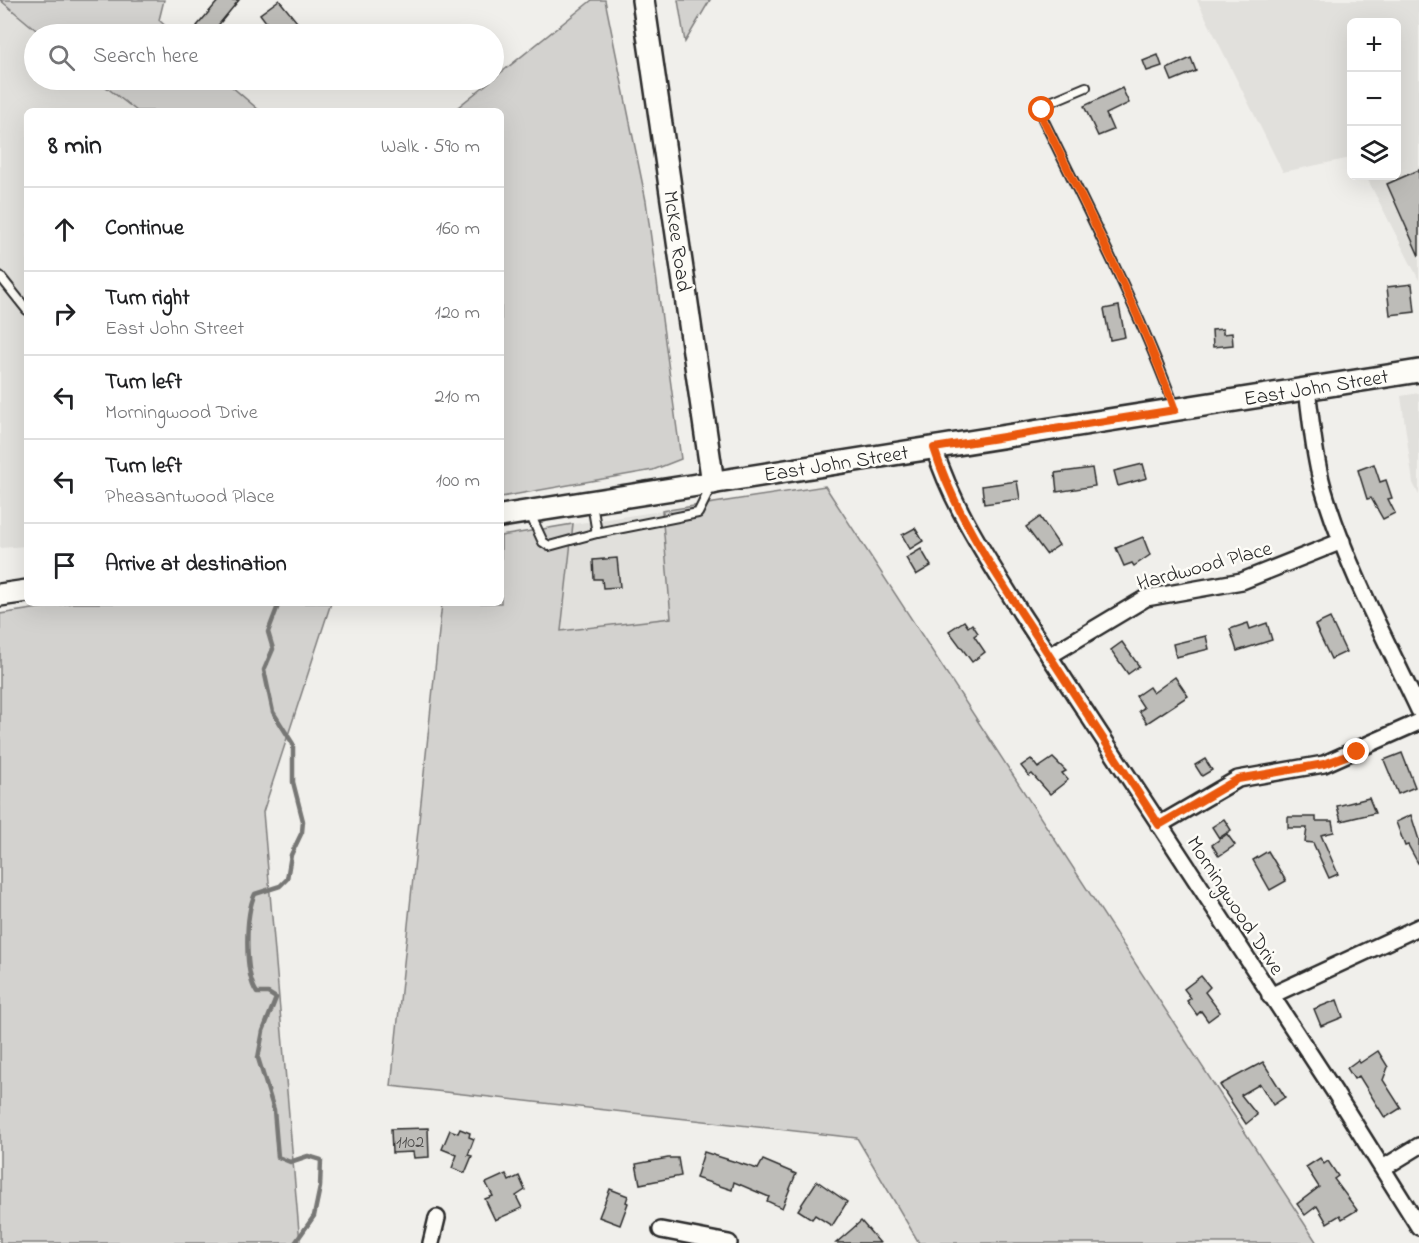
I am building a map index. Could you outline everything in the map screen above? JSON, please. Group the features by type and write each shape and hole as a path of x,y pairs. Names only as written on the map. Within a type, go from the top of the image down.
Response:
{"main road":[{"name":"McKee Road","path":"643,0 713,483"},
{"name":"East John Street","path":"504,516 1419,371"},
{"path":"0,595 24,591"}],"street":[{"path":"1307,389 1315,454 1326,499 1342,542 1419,710"},
{"name":"Morningwood Drive","path":"934,448 945,482 974,537 1419,1227"},
{"name":"Hardwood Place","path":"1049,656 1146,597 1242,581 1342,542"},
{"path":"1159,825 1238,779 1324,764 1419,722"},
{"path":"1270,996 1419,927"},
{"path":"1383,1168 1419,1146"},
{"path":"431,1243 437,1218"},
{"path":"661,1230 729,1243"}],"lane":[{"path":"1086,87 1048,103 1042,110 1043,119 1113,257 1151,343 1175,410"},
{"path":"0,276 24,306"},
{"path":"529,512 543,542 549,546 698,513 713,483"},
{"path":"592,503 597,534"}],"shaded area":[{"path":"0,0 164,0 159,20 163,24 29,24"},
{"path":"592,0 605,0 646,201 681,459 653,470 504,496 504,108 457,108 479,90 504,90 504,70"},
{"path":"678,0 710,0 685,42"},
{"path":"1197,0 1419,0 1419,280 1368,180 1401,180 1401,18 1347,18 1347,159 1283,172"},
{"path":"0,2 28,24 24,24 24,90 110,90 133,108 24,108 24,546 0,548"},
{"path":"110,90 236,90 257,108 133,108"},
{"path":"1419,393 1419,495 1413,483 1401,396"},
{"path":"825,486 1317,1243 919,1243 857,1138 391,1086 442,606 504,606 504,536 573,524 561,631 671,618 662,511"},
{"path":"662,511 671,618 561,631 573,524"},
{"path":"52,606 330,606 263,812 300,1243 0,1243 0,614"}],"building":[{"path":"219,0 239,0 219,24 199,24"},
{"path":"279,0 297,22 294,24 268,24 260,14"},
{"path":"1158,55 1162,66 1147,71 1143,61"},
{"path":"1191,58 1196,71 1172,81 1167,69"},
{"path":"1122,88 1129,103 1106,114 1113,130 1098,136 1084,106"},
{"path":"1419,170 1419,256 1387,184 1401,180 1401,178"},
{"path":"1412,284 1415,312 1390,315 1387,287"},
{"path":"1119,306 1125,337 1110,340 1104,309"},
{"path":"1223,329 1223,334 1232,333 1233,345 1213,347 1212,330"},
{"path":"1143,464 1147,478 1118,486 1114,471"},
{"path":"1374,464 1380,482 1386,480 1392,498 1388,499 1395,513 1383,519 1371,498 1367,499 1358,470"},
{"path":"1092,468 1095,486 1057,492 1055,473"},
{"path":"1017,481 1020,499 984,504 982,486"},
{"path":"1040,517 1059,545 1046,554 1026,527"},
{"path":"915,528 923,541 910,549 902,535"},
{"path":"1143,537 1150,555 1134,566 1132,563 1124,566 1116,548"},
{"path":"921,549 931,566 916,575 906,558"},
{"path":"617,558 620,587 603,588 602,579 594,579 593,560"},
{"path":"1330,618 1346,652 1331,659 1315,625"},
{"path":"964,621 968,627 972,624 978,633 974,636 985,652 972,662 949,631"},
{"path":"1248,623 1250,629 1267,623 1272,640 1237,651 1230,629"},
{"path":"1206,636 1209,649 1176,657 1173,644"},
{"path":"1122,642 1139,666 1128,674 1111,650"},
{"path":"1175,677 1188,696 1147,723 1139,711 1144,708 1136,696 1149,687 1153,693"},
{"path":"1402,753 1415,787 1398,794 1384,760"},
{"path":"1053,758 1066,771 1062,773 1068,780 1050,794 1032,774 1029,776 1021,766 1031,759 1038,768"},
{"path":"1205,759 1212,770 1202,776 1195,765"},
{"path":"1369,798 1375,813 1341,821 1337,806"},
{"path":"1411,815 1419,840 1419,865 1408,845 1405,846 1396,822"},
{"path":"1288,817 1316,817 1316,821 1332,821 1334,832 1321,835 1338,874 1329,878 1313,843 1305,842 1307,828 1288,828"},
{"path":"1224,819 1231,830 1219,838 1212,827"},
{"path":"1227,834 1235,845 1219,856 1212,845"},
{"path":"1268,851 1286,881 1270,890 1253,860"},
{"path":"1201,976 1210,987 1205,992 1220,1012 1208,1021 1201,1011 1197,1015 1187,1001 1191,998 1184,989"},
{"path":"1337,1000 1343,1017 1321,1026 1314,1009"},
{"path":"1378,1051 1388,1067 1383,1080 1401,1108 1385,1118 1359,1076 1354,1079 1347,1068 1358,1060 1360,1063"},
{"path":"1263,1062 1285,1097 1273,1105 1260,1084 1241,1095 1257,1115 1246,1124 1220,1085"},
{"path":"428,1128 429,1157 414,1158 413,1152 392,1153 391,1129"},
{"path":"460,1129 470,1133 469,1137 474,1139 468,1155 472,1156 465,1173 452,1168 457,1155 442,1149 450,1130 458,1133"},
{"path":"704,1152 758,1169 763,1160 796,1174 782,1208 767,1201 769,1197 734,1182 732,1190 696,1178"},
{"path":"678,1158 681,1176 640,1184 636,1164"},
{"path":"1320,1158 1324,1164 1328,1161 1338,1176 1334,1179 1357,1210 1342,1219 1340,1215 1327,1223 1317,1206 1305,1215 1297,1204 1319,1187 1306,1167"},
{"path":"506,1174 509,1181 519,1176 525,1190 516,1196 522,1208 495,1220 485,1199 493,1196 486,1183"},
{"path":"817,1181 847,1202 832,1226 815,1215 812,1219 798,1210"},
{"path":"610,1189 628,1196 626,1202 628,1203 620,1225 599,1217"},
{"path":"861,1221 880,1243 836,1243 851,1230"}],"waterway":[{"path":"278,606 268,632 273,649 264,670 273,712 293,744 293,782 303,821 302,832 291,855 287,879 280,886 255,894 249,915 247,944 250,972 257,993 268,993 276,998 263,1031 258,1058 274,1110 278,1157 290,1162 308,1156 321,1160 320,1187 314,1216 295,1243"}],"route":[{"path":"1042,110 1043,119 1113,257 1151,343 1175,410 934,448 945,482 974,537 1021,613 1159,825 1238,779 1324,764 1357,752"}]}
